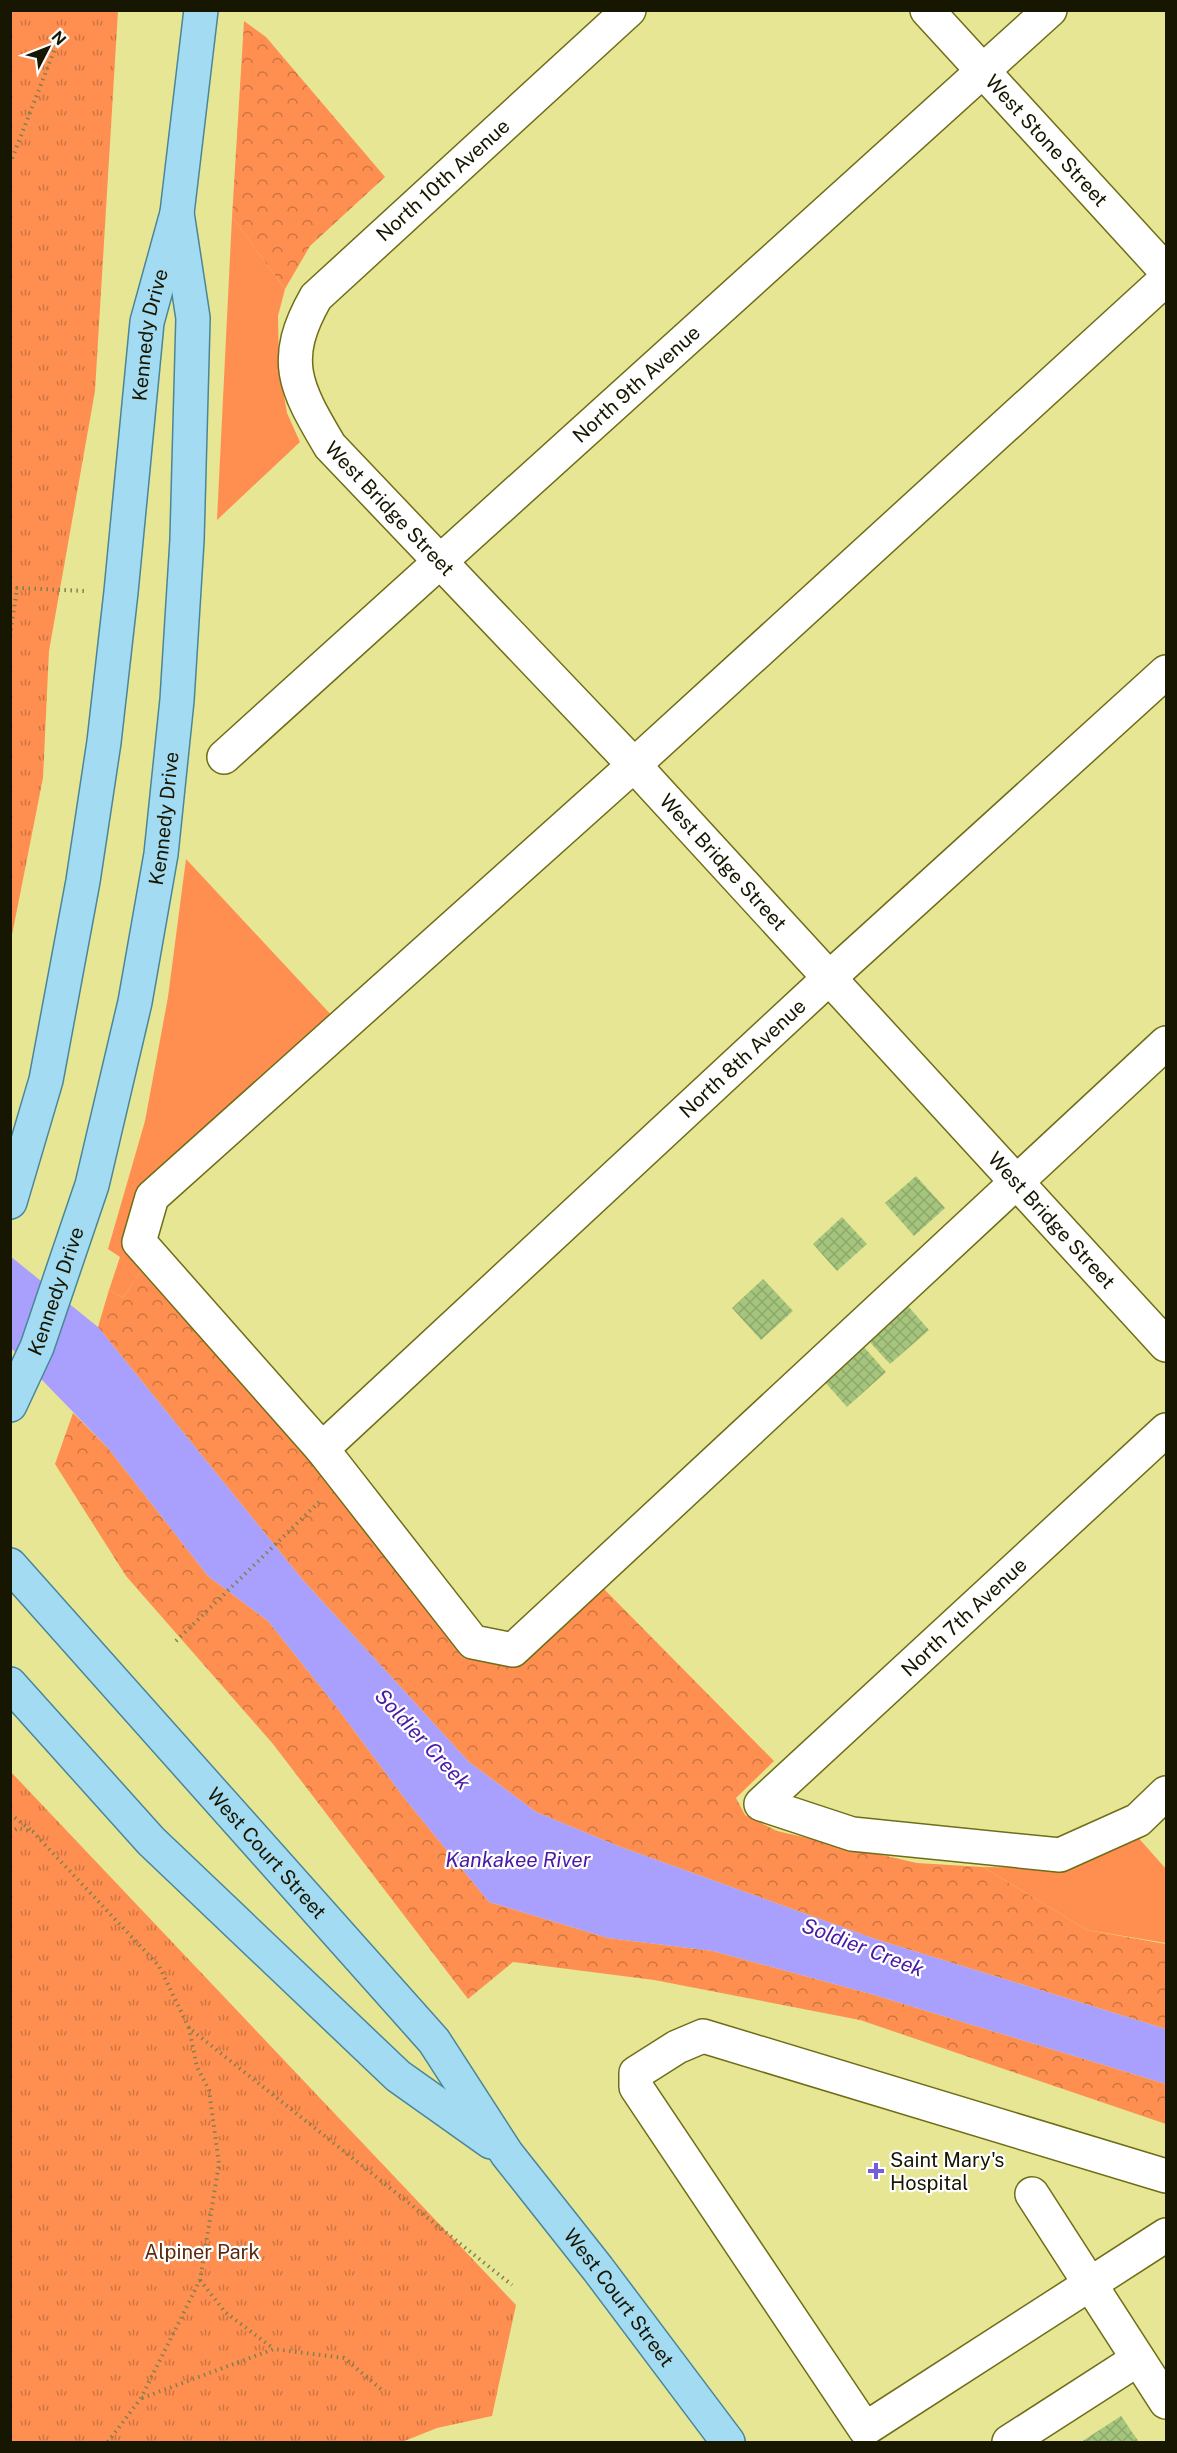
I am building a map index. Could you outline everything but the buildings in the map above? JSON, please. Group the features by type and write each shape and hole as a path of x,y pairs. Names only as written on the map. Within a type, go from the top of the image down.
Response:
{"main road":[{"name":"Kennedy Drive","path":"10,1202 46,1080 82,881 104,742 147,322 177,213 201,10"},
{"name":"Kennedy Drive","path":"10,1405 37,1347 92,1185 140,980 161,854 177,700 187,540 193,318 177,213"},
{"name":"West Court Street","path":"10,1565 434,2041 507,2154 598,2269 728,2442"},
{"name":"West Court Street","path":"10,1684 151,1841 398,2076 507,2154"}],"street":[{"name":"North 10th Avenue","path":"294,371 296,341 303,319 316,297 629,10"},
{"name":"West Stone Street","path":"927,10 1167,271"},
{"name":"North 9th Avenue","path":"224,757 1050,10"},
{"path":"1167,279 634,765 152,1197 139,1242 322,1449 473,1642 513,1650 1167,1043"},
{"name":"West Bridge Street","path":"294,371 310,412 330,446 634,765 828,979 1167,1345"},
{"name":"North 8th Avenue","path":"322,1449 828,979 1167,672"},
{"name":"North 7th Avenue","path":"1167,1431 761,1804 852,1834 1060,1855 1138,1820 1167,1793"},
{"path":"1167,2176 703,2036 676,2047 636,2073 636,2087 870,2436 1167,2235"},
{"path":"1032,2194 1167,2402"},
{"path":"1009,2442 1138,2359"}],"path":[{"path":"10,164 61,33"},
{"path":"10,587 121,592"},
{"path":"10,636 17,588"},
{"path":"176,1641 198,1617 291,1531"},
{"path":"10,1814 33,1832 159,1966 189,2028 197,2067 209,2090 219,2164 200,2280 141,2398 108,2442"},
{"path":"10,1833 18,1828 33,1832"},
{"path":"189,2028 512,2285"},
{"path":"200,2280 225,2312 274,2349"},
{"path":"141,2398 274,2349 344,2358 382,2390"}],"green space":[{"path":"11,10 118,11 95,391 49,651 43,778 11,940"},
{"path":"244,21 266,37 385,177 310,246 285,289 232,217"},
{"path":"232,217 285,289 278,316 279,367 287,413 300,442 217,520"},
{"path":"186,859 335,1019 125,1242 141,1271 123,1298 109,1290 120,1257 108,1249 145,1121 168,997"},
{"path":"141,1271 338,1491 469,1650 527,1661 603,1588 774,1761 736,1798 745,1815 777,1831 917,1863 983,1867 1087,1930 1166,1944 1166,2029 875,1939 618,1846 536,1812 469,1762 302,1579 98,1327 109,1290 123,1298"},
{"path":"73,1413 108,1448 208,1576 268,1621 335,1705 405,1799 489,1902 608,1938 713,1951 871,1994 1166,2084 1166,2124 860,2020 654,1980 513,1962 468,1999 273,1744 126,1576 55,1464"},
{"name":"Alpiner Park","path":"11,1772 516,2305 492,2416 437,2428 402,2442 11,2442"},
{"path":"1135,1834 1166,1869 1166,1943 1087,1930 983,1867 1049,1868"}],"water":[{"name":"Kankakee River","path":"10,1256 98,1327 302,1579 469,1762 536,1812 618,1846 875,1939 1166,2029 1166,2084 871,1994 713,1951 608,1938 489,1902 405,1799 335,1705 268,1621 208,1576 108,1448 11,1348"}],"place":[{"name":"Saint Mary's Hospital","path":"876,2171"}],"water label":[{"name":"Soldier Creek","path":"423,1739"},
{"name":"Soldier Creek","path":"863,1947"}]}
